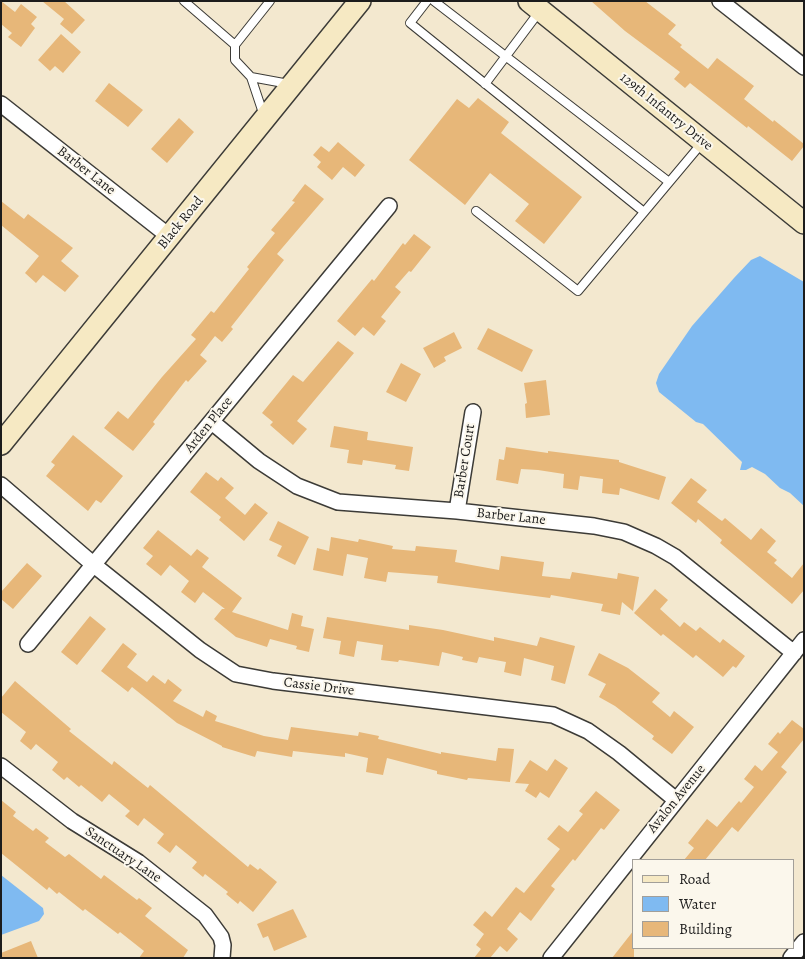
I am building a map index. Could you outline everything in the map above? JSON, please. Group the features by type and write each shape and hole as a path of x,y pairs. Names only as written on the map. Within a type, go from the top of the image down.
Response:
{"main road":[{"name":"Black Road","path":"1,444 360,1"},
{"name":"129th Infantry Drive","path":"534,6 804,223"}],"street":[{"path":"720,1 804,67"},
{"name":"Barber Lane","path":"1,104 170,237"},
{"name":"Arden Place","path":"28,644 389,206"},
{"name":"Barber Court","path":"457,511 473,412"},
{"name":"Barber Lane","path":"212,422 259,461 296,486 338,502 457,511 594,526 624,532 656,546 675,557 794,652"},
{"name":"Cassie Drive","path":"1,485 94,565 200,650 236,674 273,681 553,715 596,736 619,752 676,800"},
{"name":"Avalon Avenue","path":"551,958 804,640"},
{"name":"Sanctuary Lane","path":"1,766 76,824 138,862 205,915 220,937 223,946 222,958"},
{"path":"791,958 804,942"}],"lane":[{"path":"184,1 235,45"},
{"path":"265,120 251,76 235,60 235,45 270,1"},
{"path":"427,1 410,23 644,212"},
{"path":"434,1 669,182"},
{"path":"485,84 506,56 534,6"},
{"path":"251,76 293,85"},
{"path":"476,211 578,291 703,142"}],"water":[{"path":"760,256 804,282 804,506 765,474 752,467 740,470 742,462 703,424 696,422 659,392 656,383 659,374 692,326 751,260"},
{"path":"1,875 43,908 44,914 39,921 1,935"}],"building":[{"path":"1,1 15,12 21,4 37,17 31,24 35,28 21,47 8,37 12,33 1,24"},
{"path":"42,1 64,1 85,20 72,34 60,24 64,19"},
{"path":"591,1 645,1 676,25 668,34 682,45 680,47 708,69 717,58 754,86 744,99 773,122 774,120 804,144 804,146 792,161 690,83 685,88 674,79 680,72 625,31"},
{"path":"61,34 81,52 63,73 55,66 50,71 38,60"},
{"path":"109,83 143,110 128,127 95,101"},
{"path":"478,98 509,122 501,133 582,197 544,244 515,221 529,204 490,173 465,205 409,160 457,99 469,108"},
{"path":"179,118 194,132 167,163 151,149"},
{"path":"338,142 365,165 355,177 343,167 332,180 317,167 321,162 313,155 321,146 329,152"},
{"path":"305,184 324,199 277,254 284,260 231,327 233,329 222,342 215,336 200,355 207,361 188,382 186,380 133,451 104,428 118,411 128,419 196,339 191,335 211,311 214,313 249,269 247,267 275,233 271,230 295,202 292,201"},
{"path":"1,201 24,219 28,214 73,248 61,261 79,276 65,292 43,275 36,283 25,273 39,256 1,225"},
{"path":"414,234 431,247 411,272 409,271 395,287 401,292 381,317 386,321 374,336 363,327 355,336 337,321 372,279 374,281 403,243 405,245"},
{"path":"488,328 533,350 522,372 477,349"},
{"path":"454,332 462,348 444,357 446,361 434,368 423,348"},
{"path":"338,341 354,353 297,421 307,429 293,445 270,425 273,422 262,413 293,375 303,382"},
{"path":"401,363 421,374 406,402 386,392"},
{"path":"546,380 550,415 526,418 525,404 527,403 524,383"},
{"path":"334,426 368,432 367,440 413,447 409,471 395,469 396,465 363,460 362,465 347,463 349,450 330,447"},
{"path":"73,435 123,476 101,503 96,500 88,511 46,476 55,465 51,462"},
{"path":"506,447 619,460 619,462 666,477 659,500 620,488 619,495 602,493 603,479 580,476 578,490 563,488 564,474 538,470 521,469 518,484 496,480 499,459 504,460"},
{"path":"206,472 218,481 221,477 234,488 225,498 245,515 255,503 268,513 244,541 219,520 221,517 190,492"},
{"path":"691,478 707,490 697,502 719,519 722,521 725,518 751,540 761,528 776,541 767,552 777,560 774,563 792,578 804,563 804,590 792,604 720,543 722,540 698,519 696,523 671,503"},
{"path":"278,521 309,537 295,565 277,556 282,546 269,540"},
{"path":"158,530 191,556 197,549 209,558 202,567 242,598 232,612 288,630 292,613 303,616 301,626 314,629 309,652 296,649 297,646 270,639 267,647 236,637 214,619 222,609 225,609 203,592 195,603 181,592 189,581 170,565 161,576 146,564 153,556 143,548"},
{"path":"331,537 358,542 359,539 393,546 392,549 415,551 416,546 457,550 455,562 499,570 501,556 544,562 542,576 570,579 572,572 617,579 618,573 639,577 633,611 622,602 620,615 601,611 603,604 551,595 550,598 437,583 438,576 388,572 386,582 364,578 368,558 347,554 343,576 313,570 317,548 329,551"},
{"path":"27,563 42,576 13,609 1,599 1,592"},
{"path":"655,589 668,600 660,609 680,627 684,622 696,631 700,627 720,643 723,639 745,656 736,668 733,666 723,677 696,655 693,658 663,634 661,636 634,613"},
{"path":"90,616 106,629 77,665 61,652"},
{"path":"327,617 409,630 409,625 494,641 494,637 537,646 540,637 575,646 565,684 551,680 554,666 524,658 521,676 504,672 506,662 479,657 477,663 462,660 463,657 442,652 439,666 399,660 398,662 381,660 383,645 357,641 354,657 339,654 341,641 323,638"},
{"path":"123,643 137,654 127,667 147,682 153,675 165,684 168,679 182,690 173,701 203,717 206,710 217,716 215,721 264,736 288,740 291,727 358,736 359,732 379,736 378,739 441,754 441,752 496,761 498,748 514,749 510,782 468,778 467,780 437,774 437,771 387,758 383,775 366,772 368,758 345,753 345,757 293,751 292,757 257,751 255,757 222,747 177,723 132,687 128,692 101,671"},
{"path":"599,653 628,668 660,693 652,702 670,717 674,711 694,727 672,754 652,739 654,736 615,706 599,697 606,684 588,675"},
{"path":"15,681 71,729 69,731 112,765 114,761 148,788 150,785 248,867 250,864 258,870 260,868 277,882 253,912 240,901 238,904 226,894 228,892 205,874 203,877 192,868 197,862 176,845 170,853 157,843 164,834 144,818 138,826 125,816 130,811 109,794 102,802 81,785 79,787 67,777 64,780 52,770 58,762 36,744 31,750 20,741 26,732 1,712 1,698"},
{"path":"792,720 804,729 804,739 781,767 787,772 738,832 732,827 706,859 685,859 694,848 688,843 707,819 717,827 739,801 741,803 754,787 744,779 755,765 762,771 778,752 768,744 778,732 780,734"},
{"path":"555,759 568,768 549,798 540,792 536,798 525,791 529,784 515,783 530,760 547,771"},
{"path":"596,791 620,810 604,830 601,828 575,861 573,859 551,886 555,889 531,921 520,912 507,929 518,939 507,952 500,946 490,958 474,958 481,949 476,945 484,934 473,925 485,911 492,917 516,887 524,893 560,849 547,839 559,825 568,832 583,814 579,811"},
{"path":"1,800 16,812 13,816 33,831 36,828 49,838 45,842 65,857 69,854 101,879 104,875 137,900 139,898 152,908 145,916 188,950 183,958 139,958 144,951 120,932 118,934 85,909 83,911 59,892 57,894 49,887 47,890 1,853"},
{"path":"293,909 307,937 274,951 268,936 263,938 257,924"},
{"path":"632,933 634,958 612,958"},
{"path":"31,941 38,958 1,958 1,953"}]}
